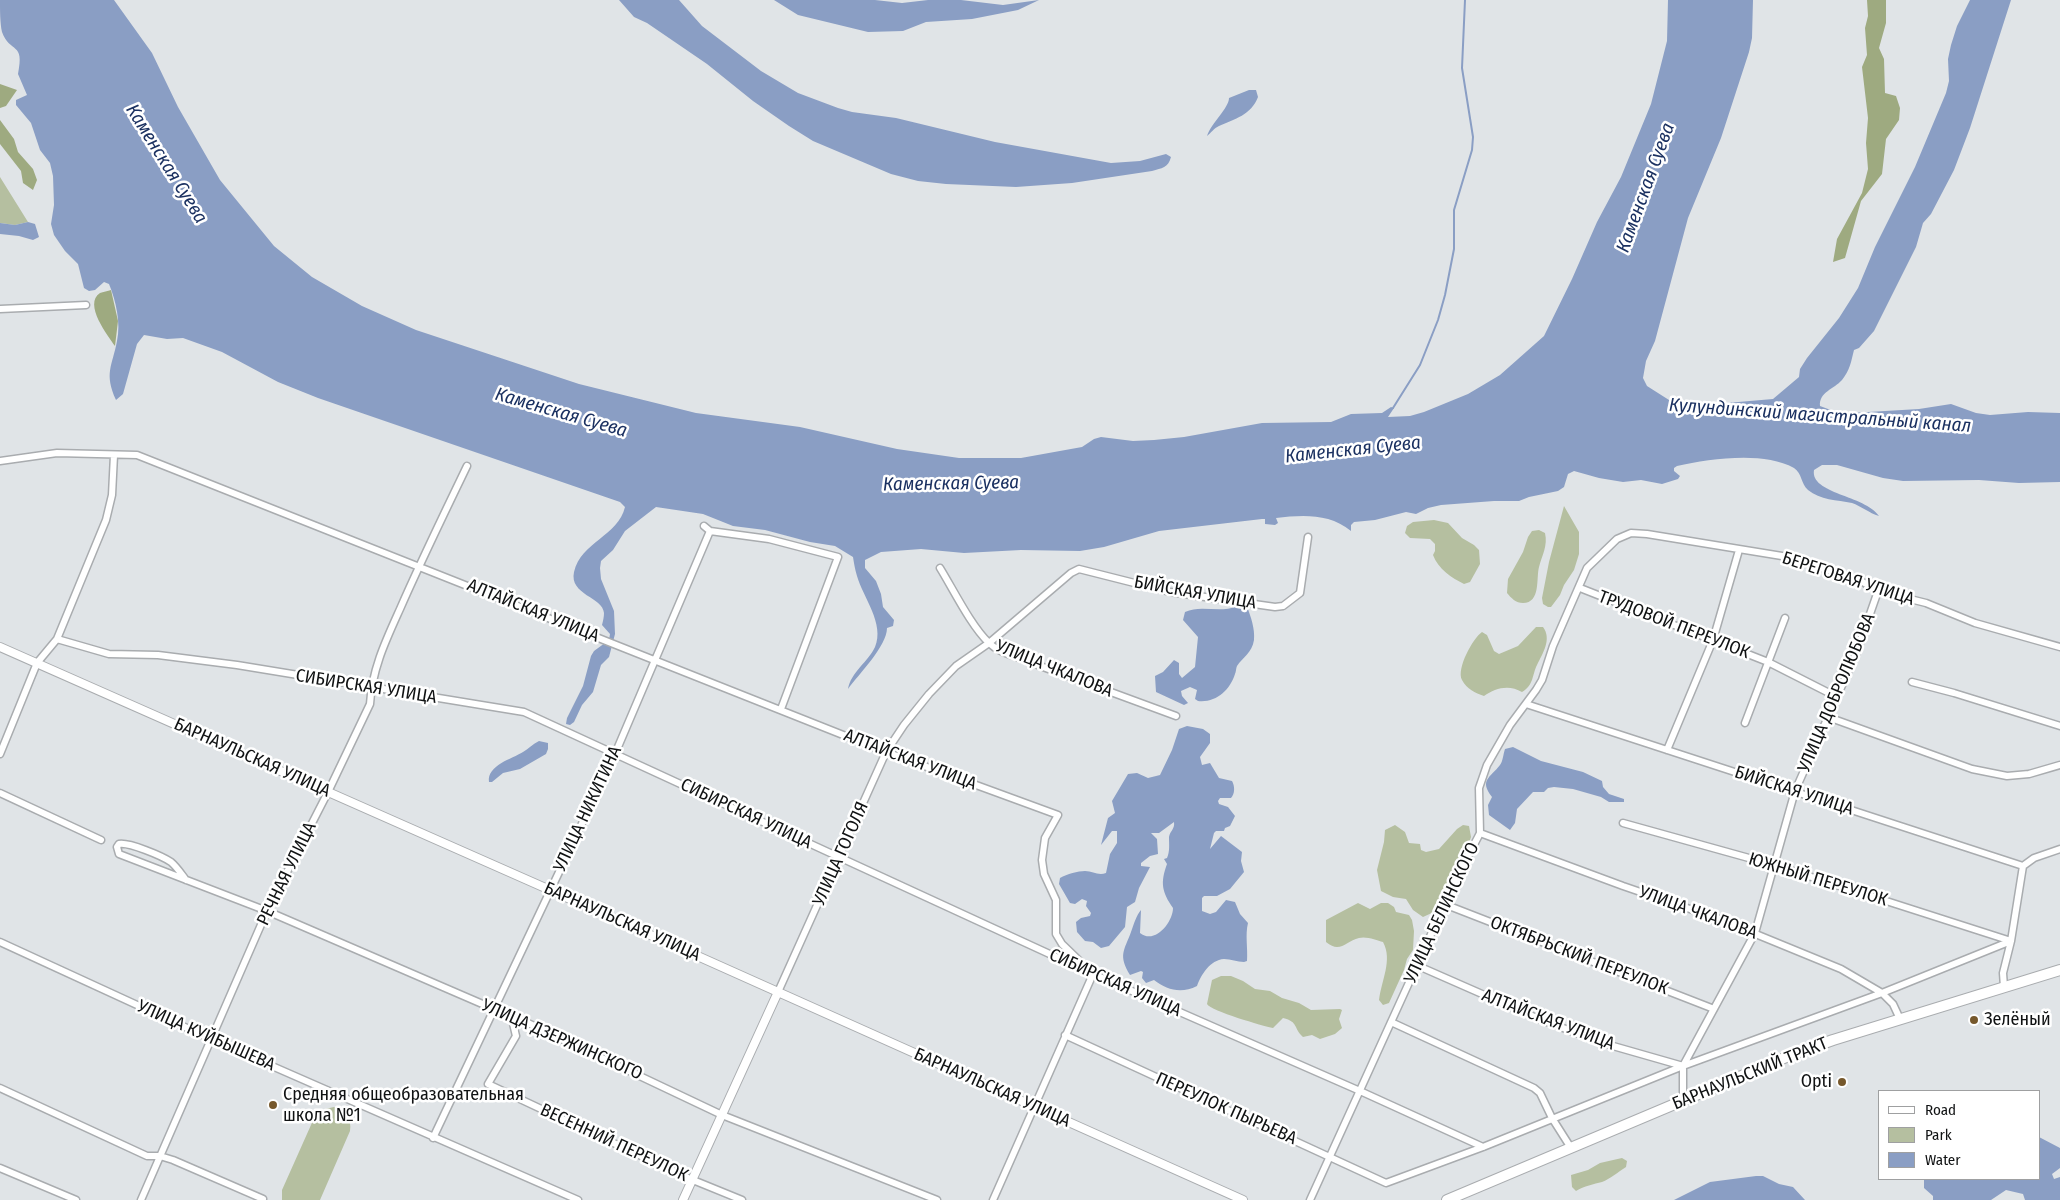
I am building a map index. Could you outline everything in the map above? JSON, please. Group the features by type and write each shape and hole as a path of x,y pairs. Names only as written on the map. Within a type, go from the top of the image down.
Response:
{"main road":[{"name":"БАРНАУЛЬСКИЙ ТРАКТ","path":"1447,1200 1796,1054 1900,1019 2060,970"}],"street":[{"path":"0,309 86,305"},
{"name":"АЛТАЙСКАЯ УЛИЦА","path":"0,462 57,453 137,455 886,752 1058,815 1046,838 1042,860 1044,874 1056,900 1056,934 1062,944 1093,974"},
{"path":"0,754 37,663 57,639 106,520 112,496 114,455"},
{"name":"РЕЧНАЯ УЛИЦА","path":"141,1200 267,911 328,792 370,704 371,688 378,660 418,566 467,466"},
{"path":"704,526 710,531 768,539 838,557 781,709"},
{"name":"УЛИЦА НИКИТИНА","path":"433,1138 615,754 710,531"},
{"name":"БЕРЕГОВАЯ УЛИЦА","path":"1631,533 1663,536 1788,557 1861,581 1878,591 1926,603 1975,623 2060,646"},
{"name":"УЛИЦА БЕЛИНСКОГО","path":"1310,1200 1444,904 1480,832 1479,788 1487,765 1510,725 1542,680 1553,646 1588,568 1617,539 1631,533"},
{"name":"БИЙСКАЯ УЛИЦА","path":"1079,569 1170,592 1275,607 1283,606 1300,593 1308,537"},
{"path":"1667,750 1713,640 1739,550"},
{"name":"УЛИЦА ЧКАЛОВА","path":"940,568 976,626 989,643 1017,657 1176,716"},
{"name":"УЛИЦА ГОГОЛЯ","path":"684,1200 886,752 904,725 929,694 956,666 989,643 1071,573 1079,569"},
{"name":"ТРУДОВОЙ ПЕРЕУЛОК","path":"1580,588 1649,617 1768,662 1837,697"},
{"name":"УЛИЦА ДОБРОЛЮБОВА","path":"1683,1101 1684,1066 1755,934 1795,791 1856,654 1878,591"},
{"name":"ТРУДОВОЙ ПЕРЕУЛОК","path":"1745,723 1785,618"},
{"name":"СИБИРСКАЯ УЛИЦА","path":"57,639 110,654 158,654 237,665 524,712 1093,974 1483,1147"},
{"name":"БАРНАУЛЬСКАЯ УЛИЦА","path":"0,647 550,890 1243,1200"},
{"path":"1912,682 2060,726"},
{"name":"БИЙСКАЯ УЛИЦА","path":"1526,704 2023,866"},
{"path":"1828,717 1972,769 2007,776 2029,774 2060,765"},
{"path":"0,793 101,840"},
{"name":"ЮЖНЫЙ ПЕРЕУЛОК","path":"1623,823 1774,865 2011,941"},
{"name":"УЛИЦА ЧКАЛОВА","path":"1480,832 1623,886 1719,918 1841,969 1882,993 1893,1004 1900,1019"},
{"name":"УЛИЦА ДЗЕРЖИНСКОГО","path":"186,880 170,862 131,845 123,843 117,847 119,854 186,880 267,911 511,1015 722,1115 937,1200"},
{"path":"2004,987 2003,973 2011,941 2023,866 2034,858 2060,850"},
{"name":"ОКТЯБРЬСКИЙ ПЕРЕУЛОК","path":"1444,904 1714,1009"},
{"path":"1483,1147 1684,1066 1882,993 2011,941"},
{"name":"УЛИЦА КУЙБЫШЕВА","path":"0,942 211,1039 578,1200"},
{"name":"АЛТАЙСКАЯ УЛИЦА","path":"1416,966 1539,1020 1606,1044 1684,1066"},
{"path":"993,1200 1093,974"},
{"name":"ВЕСЕННИЙ ПЕРЕУЛОК","path":"511,1015 516,1036 488,1084 693,1180 742,1200"},
{"path":"1391,1022 1534,1088 1540,1093 1552,1118 1571,1148"},
{"name":"ПЕРЕУЛОК ПЫРЬЕВА","path":"1065,1035 1386,1183 1483,1147"},
{"path":"0,1088 147,1156 160,1156 173,1160 263,1199"},
{"path":"0,1168 76,1200"}],"green space":[{"path":"1867,0 1886,0 1886,23 1879,48 1884,59 1885,93 1896,96 1900,108 1899,120 1886,139 1882,174 1861,201 1845,258 1833,262 1837,239 1862,193 1868,169 1866,143 1868,118 1862,67 1867,55 1865,28 1868,16"},
{"path":"0,84 17,90 6,106 0,108"},
{"path":"0,120 14,139 18,152 33,169 37,180 33,190 23,183 21,171 0,144"},
{"path":"0,177 28,222 15,225 0,223"},
{"path":"111,290 118,321 115,346 99,320 94,305 95,298 100,293"},
{"path":"1564,506 1579,532 1579,554 1574,570 1560,595 1551,607 1548,607 1543,604 1542,598 1549,562"},
{"path":"1434,520 1448,523 1462,538 1479,550 1480,564 1470,582 1464,584 1442,569 1433,555 1435,544 1430,539 1410,538 1405,533 1407,526 1413,522"},
{"path":"1539,530 1545,533 1546,542 1539,567 1537,589 1533,599 1529,602 1518,602 1507,593 1508,579 1523,552 1528,537 1532,531"},
{"path":"1536,627 1543,627 1546,632 1547,641 1531,683 1526,689 1522,692 1512,688 1502,688 1484,696 1477,694 1466,686 1462,680 1461,669 1470,647 1478,635 1482,632 1487,635 1494,651 1499,654 1518,646"},
{"path":"1395,825 1405,832 1409,843 1420,844 1421,850 1426,852 1439,849 1457,829 1463,825 1469,826 1471,837 1469,843 1454,869 1441,903 1434,912 1423,917 1413,910 1406,899 1393,897 1381,891 1377,870 1385,830"},
{"path":"1358,903 1370,909 1381,903 1388,903 1394,907 1396,912 1409,915 1412,920 1414,931 1413,950 1407,959 1389,1003 1383,1005 1379,1000 1387,956 1383,942 1371,938 1362,938 1343,946 1335,947 1326,942 1326,920"},
{"path":"1221,976 1231,976 1255,989 1270,991 1311,1010 1340,1009 1342,1010 1339,1019 1342,1028 1335,1034 1320,1039 1312,1035 1303,1037 1294,1023 1283,1018 1273,1028 1238,1018 1211,1007 1207,1004 1212,980"},
{"path":"334,1107 342,1111 349,1119 350,1131 320,1200 282,1200 282,1190 315,1116 321,1110"},
{"path":"1622,1158 1627,1161 1626,1167 1608,1179 1576,1191 1572,1187 1571,1175 1588,1170 1600,1163"}],"water":[{"path":"0,0 114,0 152,53 178,107 220,180 274,246 312,277 362,306 416,330 579,384 696,413 800,427 897,449 959,458 1021,458 1082,447 1101,437 1133,441 1154,440 1184,437 1262,423 1331,422 1351,414 1382,413 1391,407 1394,408 1388,417 1410,416 1468,394 1500,375 1544,336 1597,222 1621,177 1651,104 1667,41 1668,0 1753,0 1752,38 1721,138 1688,218 1655,341 1646,361 1643,378 1647,386 1669,400 1679,403 1715,404 1773,399 1799,377 1800,369 1807,358 1839,318 1858,288 1875,247 1915,167 1946,93 1949,81 1948,59 1951,45 1957,26 1970,0 2011,0 1970,128 1954,170 1931,214 1923,223 1916,247 1874,331 1859,348 1854,350 1845,376 1824,394 1820,401 1820,406 1836,412 1851,413 1919,409 1951,404 1976,413 1990,415 2028,412 2060,413 2060,482 1903,481 1883,478 1837,465 1822,465 1814,470 1815,478 1820,484 1829,490 1862,503 1879,516 1852,503 1818,496 1806,488 1797,470 1794,468 1767,460 1736,458 1677,466 1674,468 1674,471 1680,476 1678,479 1662,484 1641,480 1623,482 1574,471 1568,474 1564,487 1558,491 1519,501 1441,505 1428,508 1416,514 1406,512 1375,520 1354,522 1351,525 1351,531 1343,525 1324,518 1296,516 1276,518 1278,523 1275,525 1265,524 1265,519 1262,519 1159,531 1104,547 1080,551 1021,550 964,553 921,549 881,552 865,560 865,568 876,581 883,607 894,620 893,626 887,628 886,635 878,651 848,689 852,677 875,647 877,638 875,620 857,576 853,557 835,546 810,542 765,530 733,526 703,514 656,507 625,531 613,550 601,561 601,579 614,611 615,634 609,657 601,665 593,692 582,705 574,722 570,725 566,724 567,718 583,686 591,656 594,651 609,640 610,634 602,625 604,613 602,608 576,586 574,572 584,553 615,525 625,507 620,502 318,398 278,382 222,352 183,338 167,339 144,335 137,344 123,394 116,400 110,383 110,370 118,334 118,320 114,298 109,284 104,282 95,290 89,291 84,288 78,264 65,251 54,235 51,224 54,205 53,176 50,163 40,150 31,123 16,105 16,100 27,95 18,74 20,57 16,49 5,39 2,32"},
{"path":"619,0 679,0 702,26 761,71 798,93 838,108 852,112 896,118 995,142 1111,163 1140,161 1166,154 1171,157 1170,161 1162,168 1152,171 1072,183 1016,187 946,184 918,181 891,174 813,141 789,126 753,101 707,64 647,23 634,17"},
{"path":"774,0 875,0 902,3 928,0 961,0 1003,5 1039,0 1018,10 972,19 926,22 903,31 868,32 798,15"},
{"path":"1249,90 1256,90 1258,97 1251,108 1242,116 1217,127 1207,136 1229,98"},
{"path":"28,222 35,224 39,237 33,240 0,234 0,223 15,225"},
{"path":"1247,606 1253,627 1254,640 1249,652 1237,666 1233,680 1226,690 1211,700 1198,701 1195,699 1197,690 1190,687 1181,691 1182,696 1188,703 1184,705 1156,692 1155,676 1163,672 1174,660 1179,663 1179,674 1182,678 1195,667 1198,637 1183,620 1185,612"},
{"path":"1187,726 1203,729 1210,734 1210,743 1200,757 1202,765 1210,763 1219,778 1232,781 1234,785 1234,792 1231,798 1220,798 1218,801 1219,804 1228,807 1235,816 1230,826 1225,828 1224,831 1216,831 1214,833 1210,849 1221,836 1242,852 1241,861 1244,872 1230,889 1217,896 1204,896 1202,898 1202,911 1210,914 1216,912 1226,900 1235,902 1240,914 1248,923 1247,961 1219,960 1210,965 1197,986 1185,990 1174,990 1154,980 1146,983 1142,978 1143,972 1141,971 1130,975 1124,963 1123,953 1136,917 1141,910 1140,933 1146,936 1157,934 1162,930 1167,925 1172,914 1173,908 1164,892 1163,877 1167,864 1164,859 1168,855 1169,837 1174,822 1159,833 1151,833 1157,839 1158,854 1150,856 1141,863 1141,866 1150,867 1139,888 1135,902 1127,907 1125,927 1109,946 1101,948 1093,942 1085,941 1077,932 1076,922 1081,918 1090,916 1091,913 1086,906 1087,901 1082,899 1075,904 1070,903 1059,884 1060,878 1076,872 1106,873 1110,854 1117,843 1117,831 1112,831 1101,845 1108,818 1115,813 1112,801 1128,774 1137,773 1148,778 1160,775 1172,750 1179,729"},
{"path":"539,741 548,743 546,754 520,769 503,773 492,782 489,782 489,776 496,767"},
{"path":"1513,747 1541,761 1583,772 1602,781 1603,787 1609,794 1624,799 1624,802 1609,802 1601,797 1573,789 1548,788 1544,792 1533,792 1517,809 1515,823 1510,830 1489,815 1488,805 1492,797 1486,787 1486,783 1487,779 1501,763 1505,749"},
{"path":"2040,1138 2060,1148 2060,1168 2052,1174 2054,1179 2060,1177 2060,1200 2025,1200 2023,1194 2006,1190 1991,1200 1933,1200 1933,1196 1924,1188 1924,1180 2040,1180"},
{"path":"1763,1176 1779,1184 1793,1187 1805,1200 1674,1200 1710,1182"}],"waterway":[{"path":"1393,408 1420,365 1438,320 1454,249 1454,210 1472,150 1473,137 1462,68 1465,0"}],"place":[{"name":"Зелёный","path":"1974,1020"},
{"name":"Opti","path":"1842,1082"},
{"name":"Средняя общеобразовательная школа №1","path":"273,1105"}],"water label":[{"name":"Каменская Суева","path":"166,164"},
{"name":"Каменская Суева","path":"1646,188"},
{"name":"Каменская Суева","path":"561,413"},
{"name":"Кулундинский магистральный канал","path":"1820,416"},
{"name":"Каменская Суева","path":"1353,450"},
{"name":"Каменская Суева","path":"951,484"}]}
